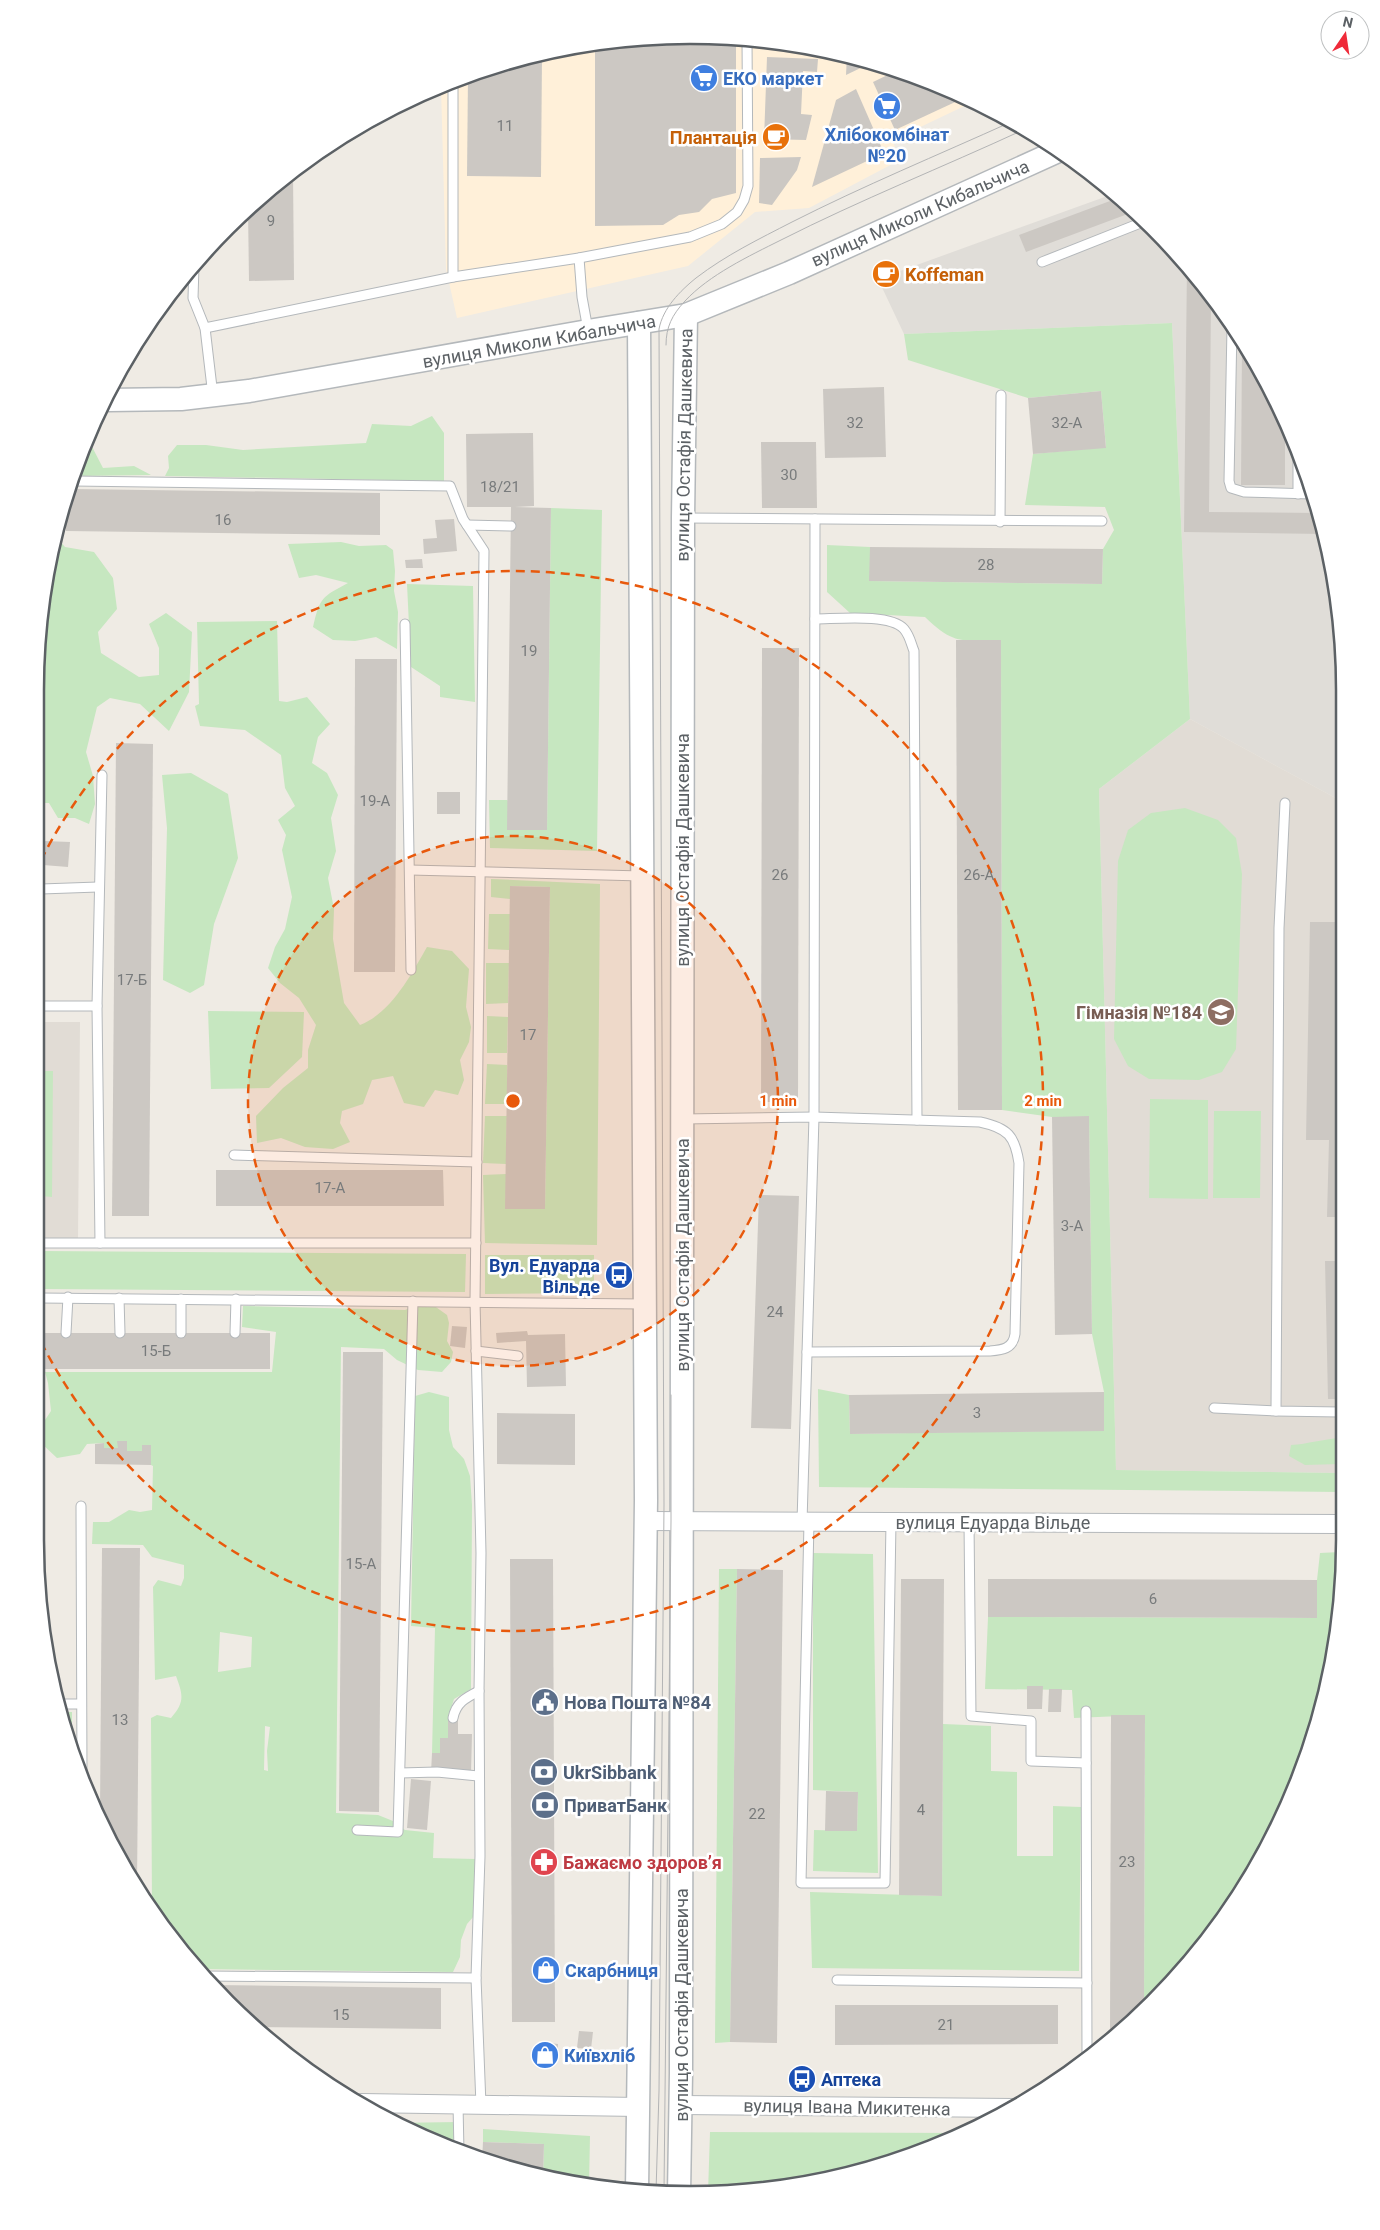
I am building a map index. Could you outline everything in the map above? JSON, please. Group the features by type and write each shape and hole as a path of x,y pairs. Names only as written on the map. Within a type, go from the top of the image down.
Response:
{"street":[{"name":"вулиця Миколи Кибальчича","path":"112,400 213,396 310,382 686,315 789,273 1051,154"},
{"name":"вулиця Остафія Дашкевича","path":"679,2186 681,2105 683,518 686,315"},
{"name":"вулиця Остафія Дашкевича","path":"637,2184 646,1521 639,323"},
{"name":"вулиця Едуарда Вільде","path":"646,1521 1336,1524"},
{"path":"373,2103 638,2107"},
{"name":"вулиця Івана Микитенка","path":"681,2105 982,2117"}],"lane":[{"path":"205,328 453,277 579,258 690,237 722,224 737,212 744,200 748,186 747,46"},
{"path":"453,89 453,277"},
{"path":"1042,262 1138,224"},
{"path":"579,258 582,297 588,331"},
{"path":"194,277 193,298 205,328 213,396"},
{"path":"1232,338 1229,480 1231,488 1244,492 1306,494"},
{"path":"1000,522 1001,395"},
{"path":"1298,472 1298,494"},
{"path":"78,481 450,486 467,525 484,551 475,1301 481,1547 478,1691 480,1856 476,1978 481,2105"},
{"path":"683,518 1000,522 1102,521"},
{"path":"815,519 814,1117 806,1352 801,1883 885,1883 891,1522"},
{"path":"467,525 511,526"},
{"path":"815,619 870,619 892,622 903,628 909,636 914,651 917,1120"},
{"path":"405,624 411,970"},
{"path":"100,1243 97,1006 98,887 102,775"},
{"path":"1276,1411 1279,928 1285,803"},
{"path":"410,870 642,876"},
{"path":"44,888 98,887"},
{"path":"44,1006 97,1006"},
{"path":"682,1119 814,1117 991,1124 1007,1133 1014,1140 1019,1163 1014,1340 1010,1346 1003,1350 990,1351 806,1352"},
{"path":"234,1155 477,1162"},
{"path":"44,1243 476,1243"},
{"path":"66,1333 68,1297"},
{"path":"44,1298 646,1304"},
{"path":"119,1298 120,1333"},
{"path":"181,1298 181,1333"},
{"path":"235,1333 236,1299"},
{"path":"356,1830 398,1832 413,1301"},
{"path":"476,1352 518,1356"},
{"path":"1214,1408 1336,1412"},
{"path":"81,1506 82,1758"},
{"path":"969,1522 971,1716 1031,1721 1031,1761 1086,1763"},
{"path":"453,1718 455,1707 478,1691"},
{"path":"65,1704 81,1704"},
{"path":"1086,1711 1087,2050"},
{"path":"400,1773 437,1772 478,1776"},
{"path":"213,1976 476,1978"},
{"path":"837,1980 1087,1983"},
{"path":"458,2104 459,2143"}],"shaded area":[{"path":"648,45 732,45 816,56 857,66 898,78 966,105 893,140 898,161 809,208 755,212 688,266 457,318 446,269 441,94 482,78 564,56 606,49"},
{"path":"1107,196 1147,233 1176,264 1203,297 1250,367 1270,404 1302,482 1324,564 1331,606 1335,648 1336,798 1190,719 1172,323 904,334 878,279"},
{"name":"Гімназія №184","path":"1190,719 1336,798 1336,1473 1116,1470 1099,789"},
{"path":"44,1022 80,1022 78,1238 44,1238"}],"green space":[{"path":"1172,323 1190,719 1099,789 1116,1470 1336,1473 1336,1492 819,1487 818,1389 849,1395 850,1434 1104,1430 1104,1392 1092,1334 1089,1117 1052,1117 1002,1110 1001,641 960,640 944,633 925,617 850,613 827,592 827,545 870,547 870,581 1102,584 1103,549 1114,530 1105,507 1025,505 1033,454 1106,447 1101,391 1028,398 908,360 904,334"},
{"path":"432,416 444,433 444,481 165,476 169,468 168,456 177,445 206,445 243,450 366,443 372,424 411,426"},
{"path":"92,446 103,468 134,466 151,475 80,476"},
{"path":"551,508 602,510 597,851 490,848 489,800 507,800 547,830"},
{"path":"341,542 359,546 386,545 393,550 394,591 398,612 397,649 376,637 355,641 333,640 313,627 323,599 348,583 316,575 299,578 288,544"},
{"path":"61,543 65,547 94,552 113,578 117,609 98,632 101,653 139,677 159,675 159,648 149,624 166,613 192,632 189,692 169,731 140,704 110,698 97,707 86,752 93,776 95,804 89,824 75,818 58,818 49,803 44,803 45,648 49,606"},
{"path":"407,584 473,586 475,702 440,697 440,686 411,667"},
{"path":"277,621 279,701 287,702 307,697 330,724 318,737 312,763 327,773 338,795 331,818 336,851 328,878 334,909 333,939 344,1003 360,1025 371,1019 381,1012 399,992 427,947 452,951 469,969 466,1007 471,1027 469,1042 460,1060 464,1080 458,1095 435,1090 424,1107 404,1103 393,1076 372,1080 363,1104 342,1111 340,1123 350,1142 333,1149 305,1147 281,1138 257,1143 256,1116 283,1088 308,1068 308,1050 316,1025 299,998 280,983 268,968 275,947 285,929 292,897 282,850 286,835 278,820 295,806 285,788 281,755 245,730 200,726 195,706 199,704 197,622"},
{"path":"191,773 228,794 238,858 214,924 204,985 190,993 163,980 167,828 162,775"},
{"path":"1185,808 1218,820 1236,838 1242,874 1236,1049 1222,1072 1199,1080 1149,1079 1128,1066 1114,1039 1118,861 1128,830 1151,813"},
{"path":"491,879 600,884 597,1245 485,1243 483,1175 506,1174 506,1209 545,1209 550,887 510,886 510,899 491,897"},
{"path":"489,914 510,914 509,950 488,949"},
{"path":"486,963 509,963 508,1003 486,1004"},
{"path":"208,1011 304,1012 302,1057 269,1088 211,1089"},
{"path":"487,1016 508,1017 507,1053 487,1053"},
{"path":"487,1064 507,1065 507,1104 485,1104"},
{"path":"44,1071 53,1071 52,1197 44,1196"},
{"path":"1150,1099 1208,1100 1208,1199 1149,1198"},
{"path":"1214,1111 1261,1111 1260,1198 1213,1198"},
{"path":"485,1116 507,1116 506,1164 483,1163"},
{"path":"44,1251 466,1254 465,1292 44,1289"},
{"path":"485,1255 594,1255 594,1293 485,1294"},
{"path":"418,1305 433,1305 447,1315 449,1323 447,1341 453,1352 451,1362 442,1372 418,1370 397,1360 384,1349 341,1347 336,1813 378,1815 393,1821 405,1830 434,1833 433,1858 476,1859 474,1916 467,1924 461,1940 460,1957 453,1972 207,1969 177,1933 152,1897 151,1718 157,1715 171,1718 181,1703 181,1693 176,1676 155,1680 153,1587 158,1580 181,1586 184,1578 184,1565 152,1557 143,1545 92,1544 93,1522 109,1522 129,1510 140,1512 152,1510 153,1466 151,1465 151,1445 142,1451 127,1451 127,1441 118,1441 118,1448 104,1448 104,1443 87,1444 80,1454 57,1458 44,1446 44,1422 51,1411 45,1372 272,1372 276,1332 242,1327 243,1306 405,1310","holes":["220,1632 252,1637 251,1667 218,1672","265,1726 270,1727 267,1751 268,1771 264,1770"]},
{"path":"429,1392 449,1397 449,1430 453,1447 464,1459 470,1476 472,1505 471,1689 454,1699 448,1718 448,1738 440,1739 440,1753 432,1753 435,1628 411,1626 415,1396"},
{"path":"1336,1438 1336,1464 1305,1465 1289,1456 1291,1445"},
{"path":"1336,1552 1331,1624 1324,1666 1314,1707 1302,1748 1287,1787 1270,1826 1250,1863 1227,1899 1176,1966 1144,2000 1145,1715 1074,1718 1072,1690 985,1689 988,1617 1317,1618 1317,1580 1320,1553"},
{"path":"813,1553 873,1554 878,1873 813,1871 814,1830 857,1831 858,1792 813,1790"},
{"path":"719,1569 737,1569 730,2042 715,2043"},
{"path":"67,1712 72,1712 72,1728"},
{"path":"943,1724 991,1726 991,1771 1017,1772 1017,1856 1053,1856 1053,1806 1081,1807 1079,1971 812,1968 810,1892 942,1896"},
{"path":"458,2122 459,2143 443,2137 410,2123"},
{"path":"483,2129 590,2136 589,2178 543,2169 544,2144 483,2142"},
{"path":"710,2132 946,2133 898,2152 816,2174 774,2181 708,2186"}],"building":[{"path":"648,45 736,45 736,193 712,199 699,212 679,215 663,225 595,226 595,51"},
{"path":"767,57 818,59 817,72 803,71 801,114 812,115 806,140 764,139"},
{"path":"542,61 541,177 467,176 468,83"},
{"path":"847,63 862,67 846,75"},
{"path":"888,75 956,101 895,130 873,82"},
{"path":"856,89 884,153 812,187 836,100"},
{"path":"801,157 797,170 772,205 759,203 760,158"},
{"path":"293,180 294,280 249,281 248,219"},
{"path":"1112,200 1127,214 1026,252 1019,235"},
{"path":"1187,277 1211,308 1209,512 1311,513 1317,534 1184,532"},
{"path":"1242,354 1270,404 1285,438 1285,485 1241,485"},
{"path":"884,387 886,457 825,458 823,389"},
{"path":"1101,391 1106,448 1033,454 1028,398"},
{"path":"533,433 534,506 515,507 551,508 547,830 507,830 511,507 467,507 466,434"},
{"path":"761,442 816,442 817,508 762,508"},
{"path":"76,489 380,493 380,535 66,531 66,523"},
{"path":"454,519 457,551 424,554 423,539 437,538 435,520"},
{"path":"870,547 1103,549 1102,584 869,581"},
{"path":"422,559 423,568 406,568 405,560"},
{"path":"956,640 1001,640 1002,1110 958,1110"},
{"path":"762,648 799,648 798,1102 761,1102"},
{"path":"355,659 397,659 395,972 354,972"},
{"path":"116,743 153,744 149,1216 112,1216"},
{"path":"437,792 460,792 460,814 437,814"},
{"path":"44,841 70,842 68,867 44,865"},
{"path":"510,886 550,887 545,1209 505,1209"},
{"path":"1310,922 1336,922 1336,1217 1327,1217 1329,1140 1306,1140"},
{"path":"1089,1116 1092,1334 1055,1335 1052,1117"},
{"path":"216,1170 443,1170 444,1206 216,1206"},
{"path":"759,1195 799,1196 791,1429 751,1428"},
{"path":"1325,1261 1336,1261 1336,1399 1328,1399"},
{"path":"452,1326 467,1327 465,1348 450,1346"},
{"path":"527,1331 528,1335 565,1334 566,1386 527,1387 526,1341 497,1343 496,1333"},
{"path":"44,1333 270,1333 270,1369 44,1369"},
{"path":"343,1352 383,1352 379,1812 339,1811"},
{"path":"1104,1392 1104,1431 850,1434 849,1395"},
{"path":"497,1413 575,1414 575,1465 497,1464"},
{"path":"117,1441 127,1441 127,1451 142,1451 142,1445 151,1445 151,1465 95,1464 95,1444 104,1443 104,1448 118,1448"},
{"path":"102,1548 140,1548 137,1874 110,1826 100,1803"},
{"path":"510,1559 553,1559 555,2022 512,2022"},
{"path":"737,1569 783,1570 777,2043 730,2042"},
{"path":"901,1579 944,1579 942,1896 899,1895"},
{"path":"988,1579 1317,1580 1317,1618 988,1617"},
{"path":"1027,1686 1043,1686 1042,1709 1027,1709"},
{"path":"1049,1689 1062,1689 1061,1712 1048,1712"},
{"path":"1111,1715 1145,1715 1144,2000 1110,2031"},
{"path":"448,1718 458,1718 458,1734 472,1734 471,1773 431,1773 432,1753 440,1753 440,1738 448,1738"},
{"path":"411,1779 431,1781 427,1830 407,1828"},
{"path":"826,1791 858,1792 857,1831 825,1831"},
{"path":"222,1985 441,1988 441,2029 265,2027"},
{"path":"835,2005 1058,2005 1058,2044 835,2045"},
{"path":"579,2031 593,2032 591,2049 577,2048"},
{"path":"539,2042 558,2044 557,2062 537,2061"},
{"path":"483,2142 544,2144 543,2169 523,2164 482,2152"}],"tram line":[{"path":"656,2185 659,2091 664,1505 659,329 664,314 678,294 696,278 731,255 792,222 846,196 1004,125"},
{"path":"666,345 669,327 673,316 680,306 717,274 811,225 1017,133"},
{"path":"664,2185 671,1395"}],"place":[{"name":"ЕКО маркет","path":"704,78"},
{"name":"Хлібокомбінат №20","path":"887,106"},
{"name":"Плантація","path":"776,137"},
{"name":"Koffeman","path":"886,274"},
{"name":"Гімназія №184","path":"1221,1012"},
{"name":"Вул. Едуарда Вільде","path":"619,1275"},
{"name":"Нова Пошта №84","path":"545,1702"},
{"name":"UkrSibbank","path":"544,1772"},
{"name":"ПриватБанк","path":"545,1805"},
{"name":"Бажаємо здоровʼя","path":"544,1862"},
{"name":"Скарбниця","path":"546,1970"},
{"name":"Київхліб","path":"545,2055"},
{"name":"Аптека","path":"802,2079"}]}
